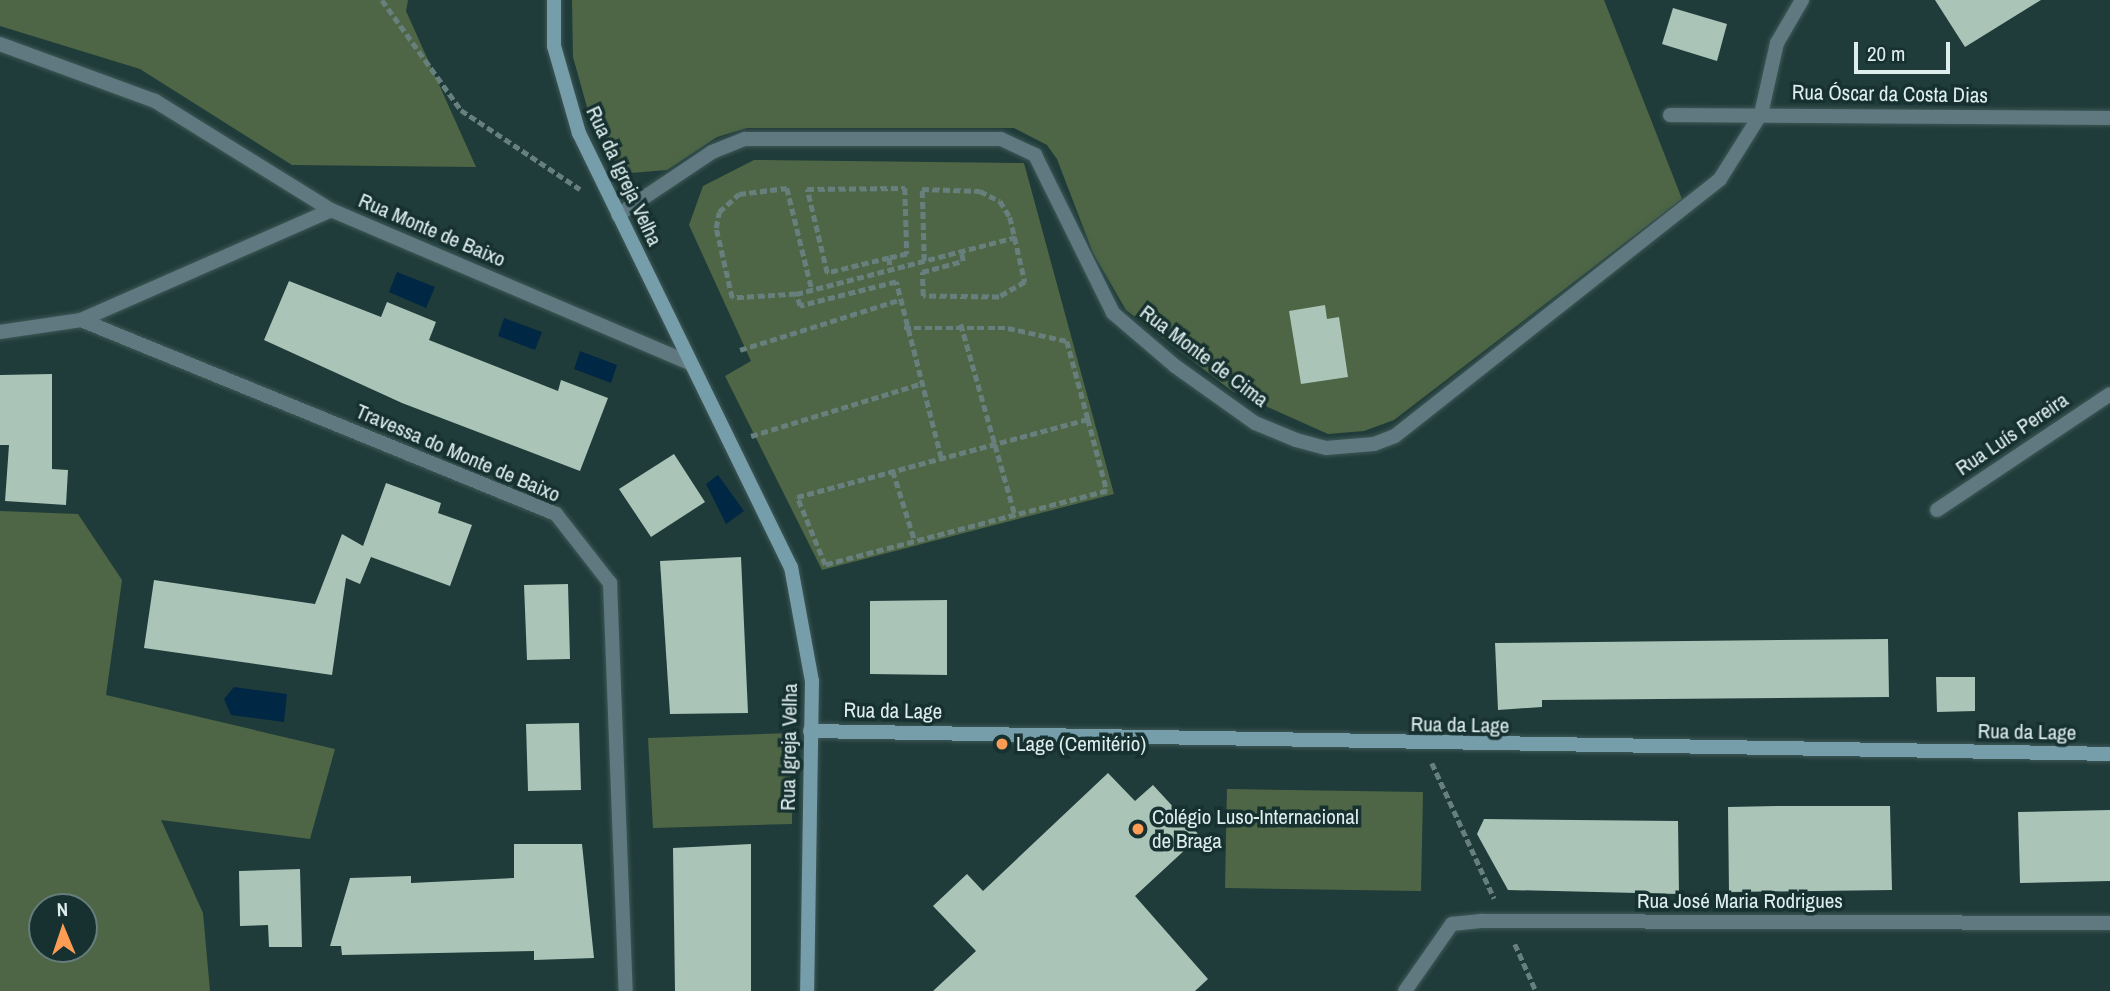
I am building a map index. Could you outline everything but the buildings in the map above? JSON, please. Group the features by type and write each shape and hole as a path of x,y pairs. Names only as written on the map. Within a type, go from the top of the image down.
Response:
{"street":[{"name":"Rua da Igreja Velha","path":"554,0 562,86 618,215 688,362"},
{"name":"Rua Monte de Cima","path":"618,215 712,152 745,139 1001,139 1035,155 1045,170 1086,270 1113,313 1134,333 1255,423 1326,448 1351,448 1395,436 1689,208 1720,179 1761,114 1777,43 1802,0"},
{"path":"0,44 155,101 331,210"},
{"name":"Rua Óscar da Costa Dias","path":"1670,114 2110,118"},
{"name":"Rua Monte de Baixo","path":"0,332 81,320 331,210 688,362"},
{"name":"Travessa do Monte de Baixo","path":"81,320 556,514 610,583 626,991"},
{"name":"Rua Igreja Velha","path":"688,362 791,567 812,681 807,991"},
{"name":"Rua Luís Pereira","path":"1937,510 2110,394"},
{"name":"Rua da Lage","path":"810,731 1425,746 2110,754"},
{"name":"Rua José Maria Rodrigues","path":"1405,991 1452,925 1504,921 2110,923"}],"path":[{"path":"382,0 461,110 584,192"},
{"path":"812,290 788,188 739,194 719,212 716,228 732,298 796,294 812,290 891,270 1016,237"},
{"path":"905,188 906,254 889,258 827,273 807,189 905,188"},
{"path":"924,261 922,189 990,194 1007,209 1026,274 1012,295 923,296 922,272 963,261 961,251"},
{"path":"889,258 891,270"},
{"path":"796,294 800,306 895,282 904,328 941,458"},
{"path":"740,350 899,300"},
{"path":"904,328 961,324 1067,341 1088,419 1107,491 825,565 797,497 1088,419"},
{"path":"961,324 1015,515"},
{"path":"749,436 920,384"},
{"path":"893,471 915,541"},
{"path":"1425,746 1536,991"}],"green space":[{"path":"0,0 408,0 406,11 476,167 292,165 140,69 0,26"},
{"path":"572,0 1604,0 1682,199 1394,420 1364,431 1328,434 1232,391 1126,310 1093,253 1057,159 1047,145 1014,128 747,128 717,137 667,170 618,174 587,107 573,57"},
{"path":"754,160 1024,163 1114,494 822,570 725,376 751,361 689,225 703,186"},
{"path":"0,511 78,514 122,580 106,695 335,749 310,839 161,820 203,913 210,991 0,991"},
{"path":"793,733 792,824 653,828 648,738"},
{"path":"1227,789 1423,792 1421,891 1225,888"}],"water":[{"path":"397,272 435,287 426,308 389,292"},
{"path":"504,318 542,332 535,350 498,336"},
{"path":"580,351 617,365 611,383 574,369"},
{"path":"718,475 744,511 726,524 706,484"},
{"path":"234,687 287,694 284,722 231,715 224,699"}],"place":[{"name":"Lage (Cemitério)","path":"1002,744"},
{"name":"Colégio Luso-Internacional de Braga","path":"1138,829"}]}
